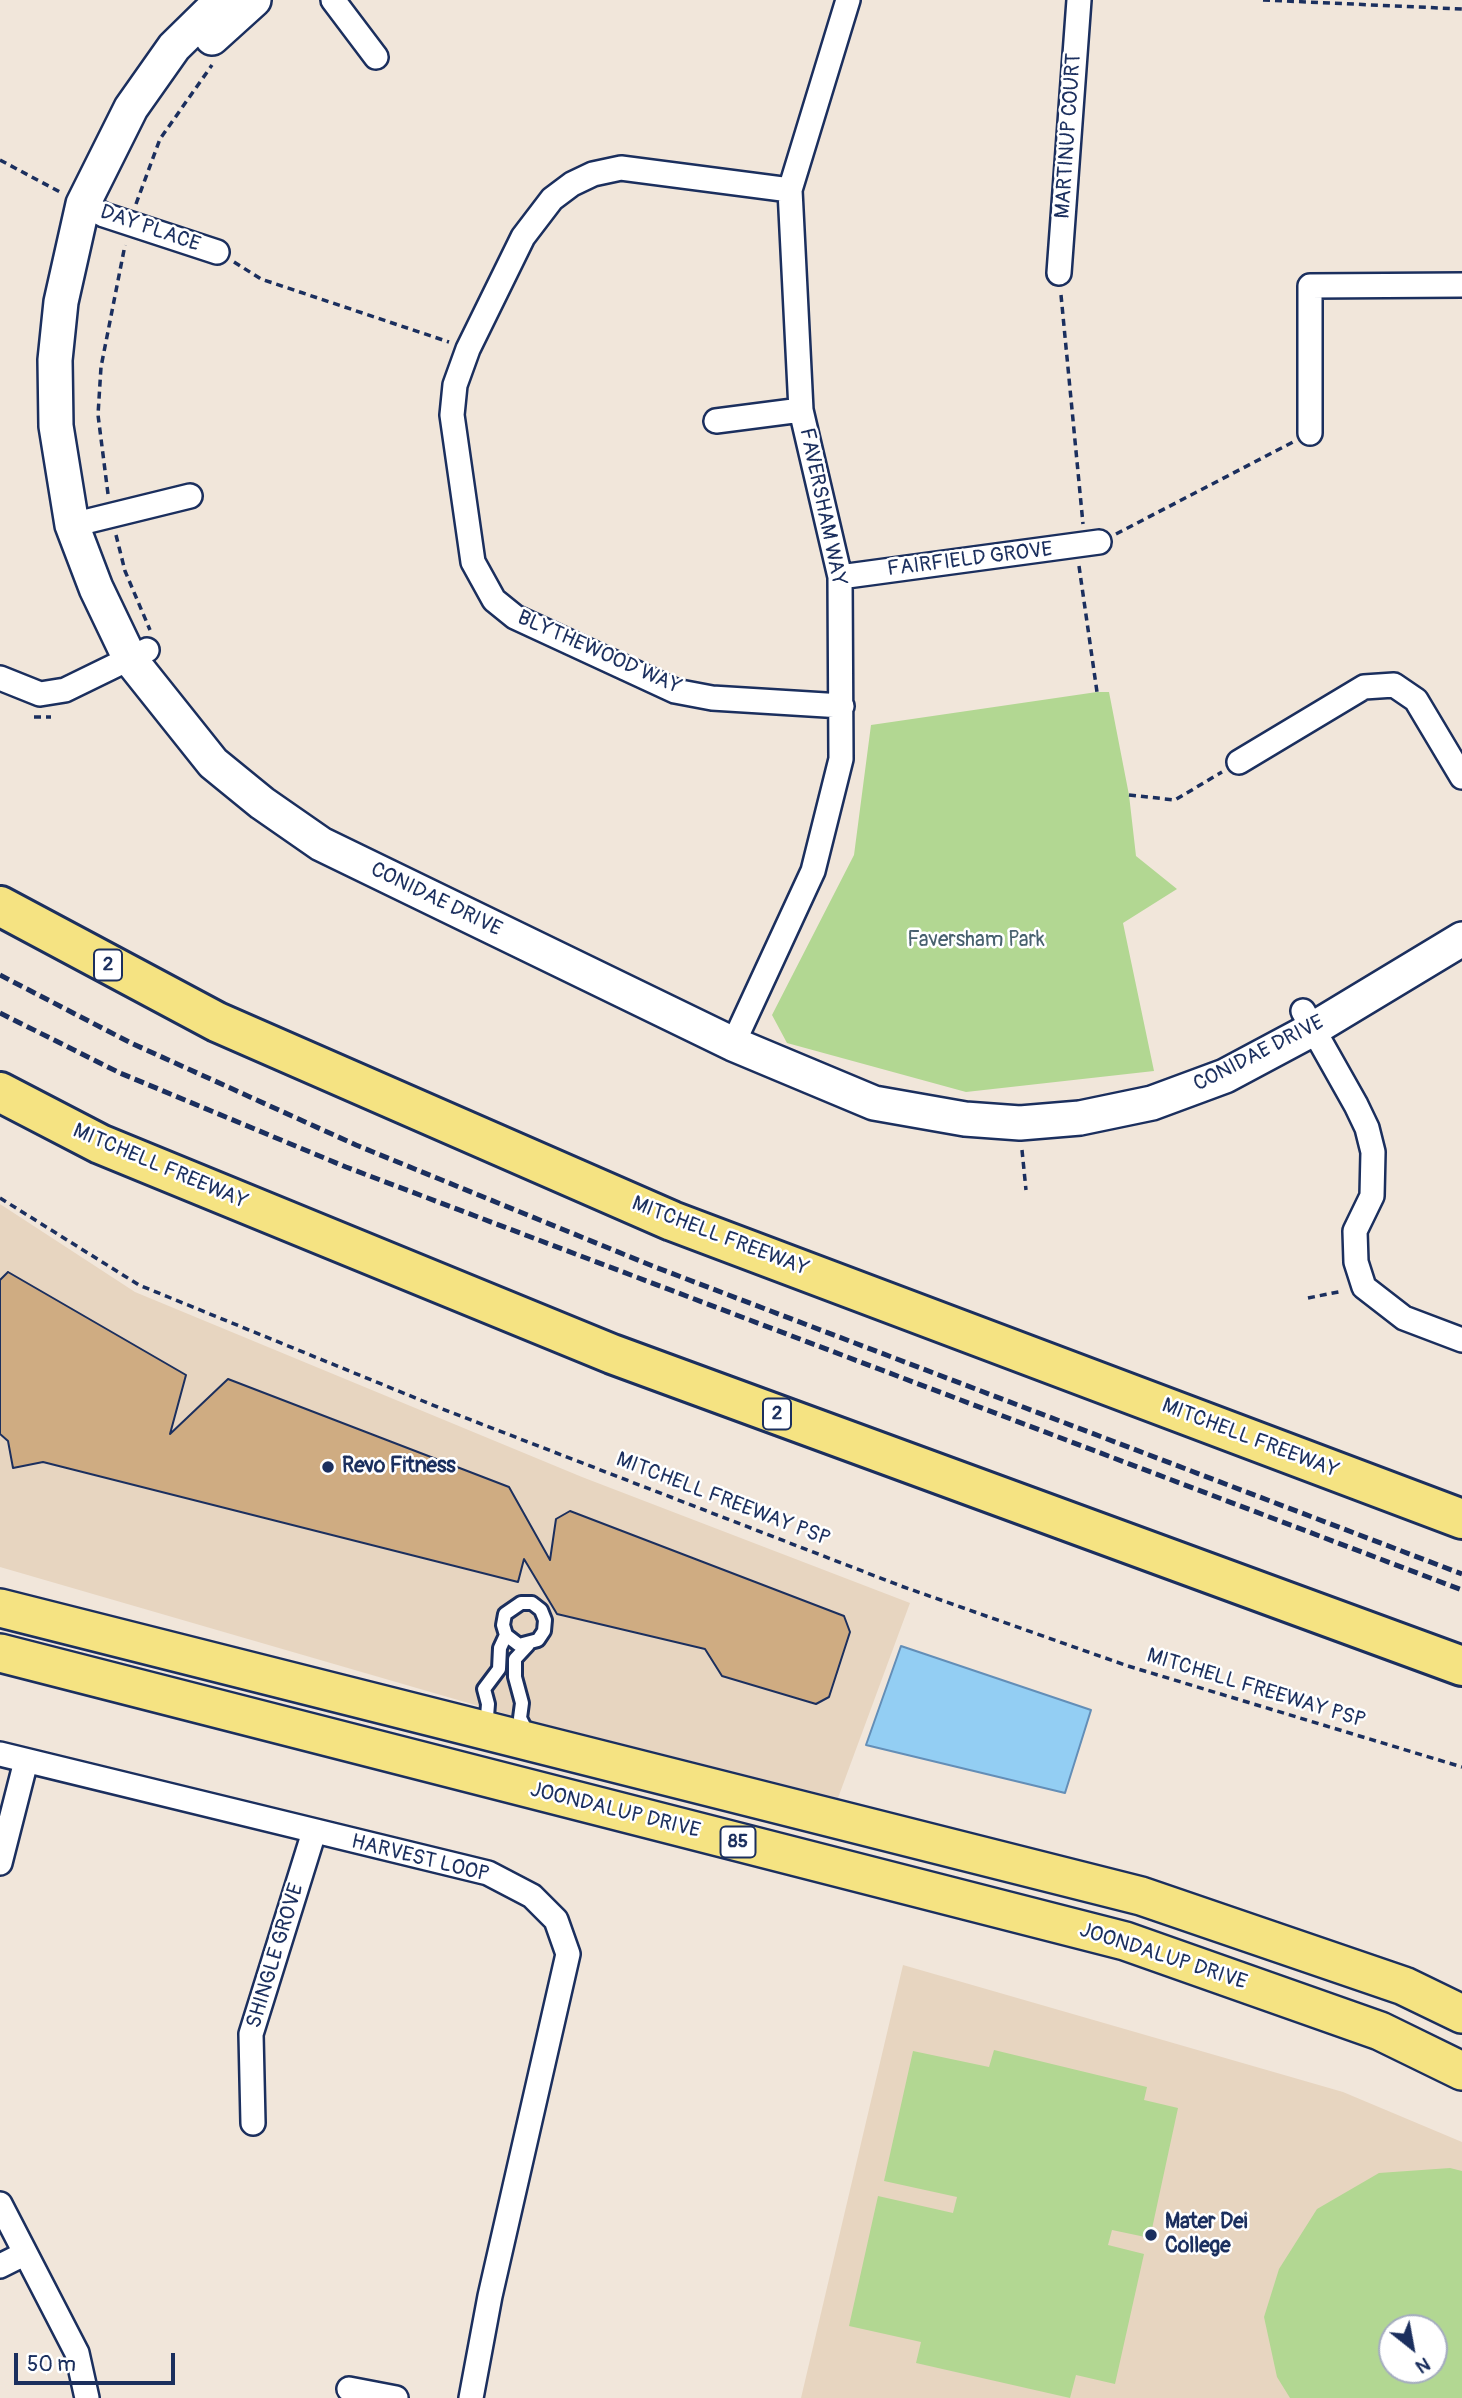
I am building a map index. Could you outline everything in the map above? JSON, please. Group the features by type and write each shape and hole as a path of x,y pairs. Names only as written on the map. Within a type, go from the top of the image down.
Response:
{"highway":[{"name":"MITCHELL FREEWAY","path":"0,906 217,1022 673,1221 1462,1520"},
{"name":"MITCHELL FREEWAY","path":"0,1092 100,1144 612,1354 1462,1666"}],"main road":[{"name":"85","path":"0,1608 1141,1896 1404,1986 1462,2014"},
{"name":"JOONDALUP DRIVE","path":"0,1653 1125,1941 1380,2031 1462,2071"},
{"path":"486,1731 497,1756 505,1765 551,1794"}],"street":[{"name":"CONIDAE DRIVE","path":"106,214 131,108 174,47 222,0"},
{"name":"CONIDAE DRIVE","path":"254,0 192,58 143,124 118,174 106,214 61,302 55,360 56,426 92,521 96,588 144,650 213,763 262,803 321,844 874,1102 965,1119 1020,1123 1080,1118 1152,1103 1225,1076 1462,916"},
{"path":"333,0 376,57"},
{"name":"FAVERSHAM WAY","path":"737,1037 813,871 841,760 840,577 801,410 790,190 848,0"},
{"name":"MARTINUP COURT","path":"1059,273 1079,0"},
{"name":"BLYTHEWOOD WAY","path":"790,190 621,168 593,174 572,184 552,199 523,237 468,349 455,385 452,415 473,562 494,600 514,617 675,691 712,698 842,706"},
{"name":"DAY PLACE","path":"106,214 217,252"},
{"path":"1310,433 1310,286 1462,285"},
{"path":"716,421 801,410"},
{"path":"92,521 190,496"},
{"name":"FAIRFIELD GROVE","path":"840,577 1087,544"},
{"path":"0,678 40,694 65,690 144,650"},
{"path":"1238,762 1364,687 1395,685 1416,700 1462,777"},
{"name":"CONIDAE DRIVE","path":"737,1037 850,1080 953,1104 1010,1105 1097,1098 1167,1078 1253,1040 1308,1020 1462,939"},
{"path":"1308,1020 1367,1128 1373,1152 1373,1196 1355,1231 1356,1262 1364,1287 1404,1318 1462,1340"},
{"name":"HARVEST LOOP","path":"0,1754 488,1873 532,1896 556,1920 568,1954 490,2296 471,2398"},
{"path":"0,1863 26,1761"},
{"name":"SHINGLE GROVE","path":"253,2123 251,2034 314,1832"},
{"path":"0,2204 77,2353 87,2398"},
{"path":"0,2266 24,2254"},
{"path":"349,2389 396,2398"}],"lane":[{"path":"528,1645 519,1645 506,1635 502,1625 505,1614 521,1602 532,1603 541,1610 545,1620 544,1631 538,1640 528,1645 515,1659 515,1677 522,1703 520,1718 525,1723 531,1743"},
{"path":"486,1731 488,1704 485,1689 499,1669 500,1648 506,1635"}],"path":[{"path":"1263,0 1462,9"},
{"path":"144,650 125,571 92,521 106,214 143,179 160,139 213,65"},
{"path":"0,160 106,214"},
{"path":"217,252 261,279 468,349"},
{"path":"1059,273 1087,544 1097,692"},
{"path":"1087,544 1310,433"},
{"path":"1129,795 1175,800 1238,762"},
{"path":"1020,1123 1026,1190"},
{"name":"MITCHELL FREEWAY PSP","path":"0,1198 139,1285 453,1413 901,1586 1128,1666 1462,1767"},
{"path":"1308,1297 1364,1287"}],"shaded area":[{"path":"0,1204 135,1292 582,1477 910,1603 838,1798 520,1718 0,1567"},
{"name":"Mater Dei College","path":"903,1965 1343,2092 1462,2142 1462,2398 801,2398"}],"green space":[{"name":"Faversham Park","path":"1109,692 1129,795 1136,856 1177,889 1123,923 1154,1071 966,1092 787,1043 772,1015 854,855 871,725"},
{"path":"994,2050 1147,2087 1144,2100 1178,2108 1150,2238 1112,2230 1108,2245 1144,2254 1115,2384 1076,2375 1070,2398 916,2363 921,2342 849,2326 878,2196 953,2213 957,2197 884,2181 913,2051 989,2067"},
{"path":"1450,2168 1462,2171 1462,2398 1290,2398 1277,2377 1264,2317 1279,2269 1317,2209 1379,2173"}],"water":[{"path":"901,1646 1091,1710 1065,1793 866,1745"}],"building":[{"path":"8,1272 186,1375 170,1434 228,1379 509,1487 550,1560 556,1519 570,1511 844,1616 850,1632 829,1697 816,1704 722,1676 705,1649 557,1614 524,1559 518,1582 43,1462 13,1468 8,1441 0,1434 0,1280"}],"railway":[{"path":"0,975 131,1043 356,1145 655,1267 1462,1574"},
{"path":"0,1013 120,1073 346,1167 1462,1590"}],"place":[{"name":"Revo Fitness","path":"328,1467"},
{"name":"Mater Dei College","path":"1151,2235"}]}
